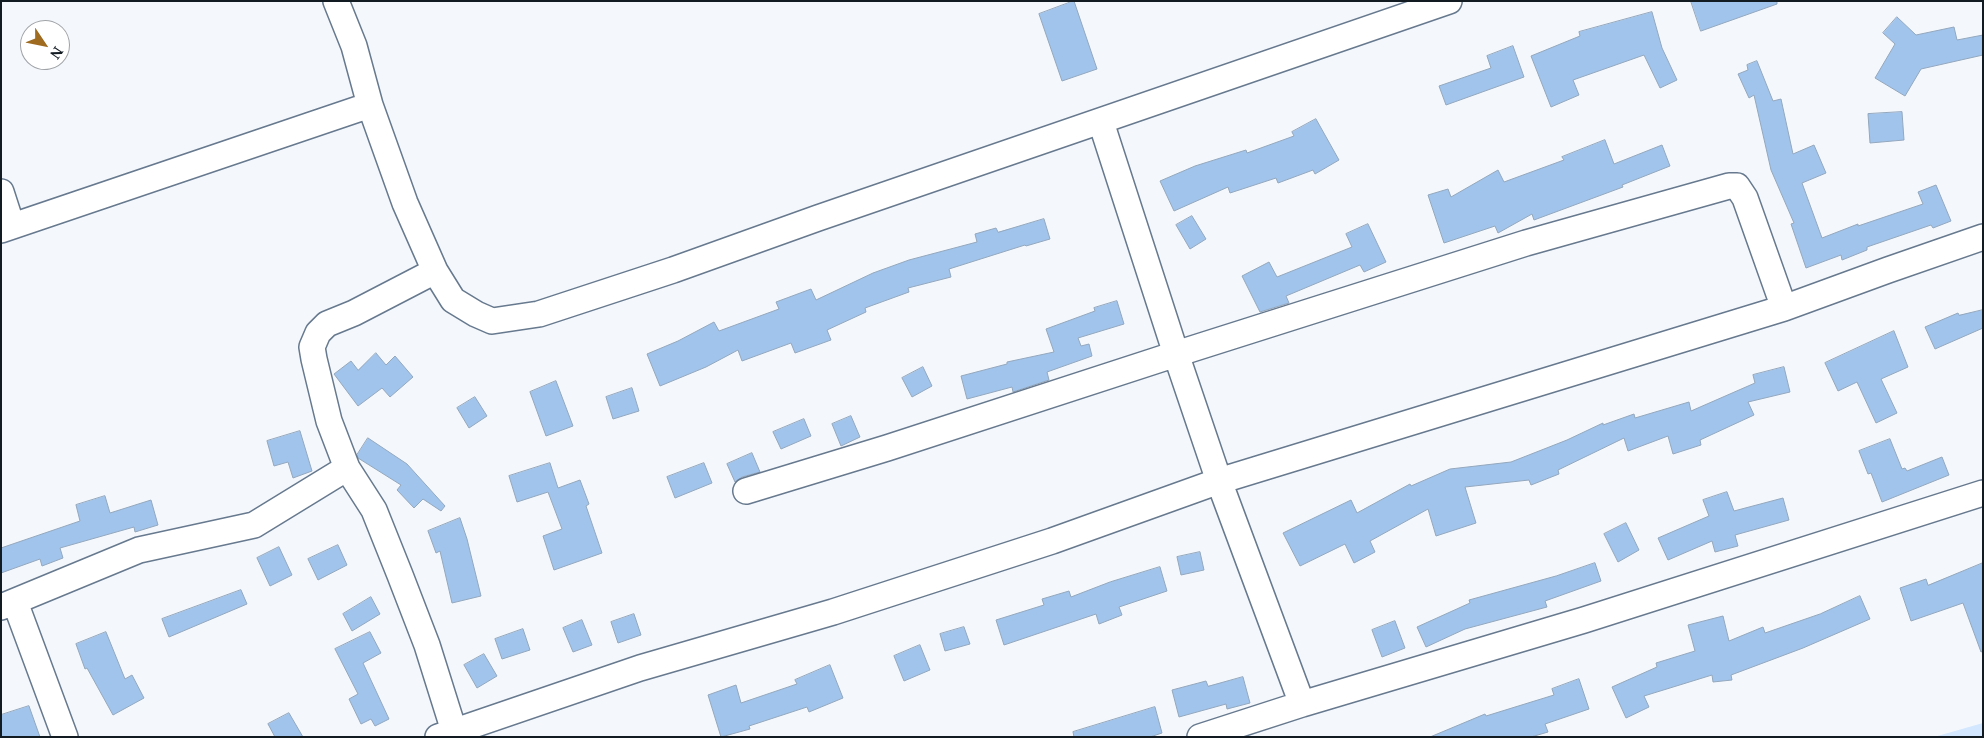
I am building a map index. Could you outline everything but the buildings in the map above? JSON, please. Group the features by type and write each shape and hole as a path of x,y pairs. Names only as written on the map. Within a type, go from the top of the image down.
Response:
{"street":[{"path":"336,1 354,46 370,105 405,203 434,271 453,300 492,321 539,314 673,270 818,218 1450,1"},
{"path":"1,192 7,228 370,105"},
{"path":"1101,122 1219,481 1302,704"},
{"path":"746,491 887,448 1176,354 1526,244 1729,186 1738,186 1745,198 1784,308"},
{"path":"434,271 354,313 327,324 318,333 312,347 329,421 347,468 374,510 427,646 446,734 640,668 833,612 1043,544 1219,481 1784,308 1983,237"},
{"path":"65,737 8,604 139,550 254,525 347,468"},
{"path":"1200,737 1302,704 1584,620 1983,492"}],"shaded area":[{"path":"1983,723 1983,737 1934,737"}]}
